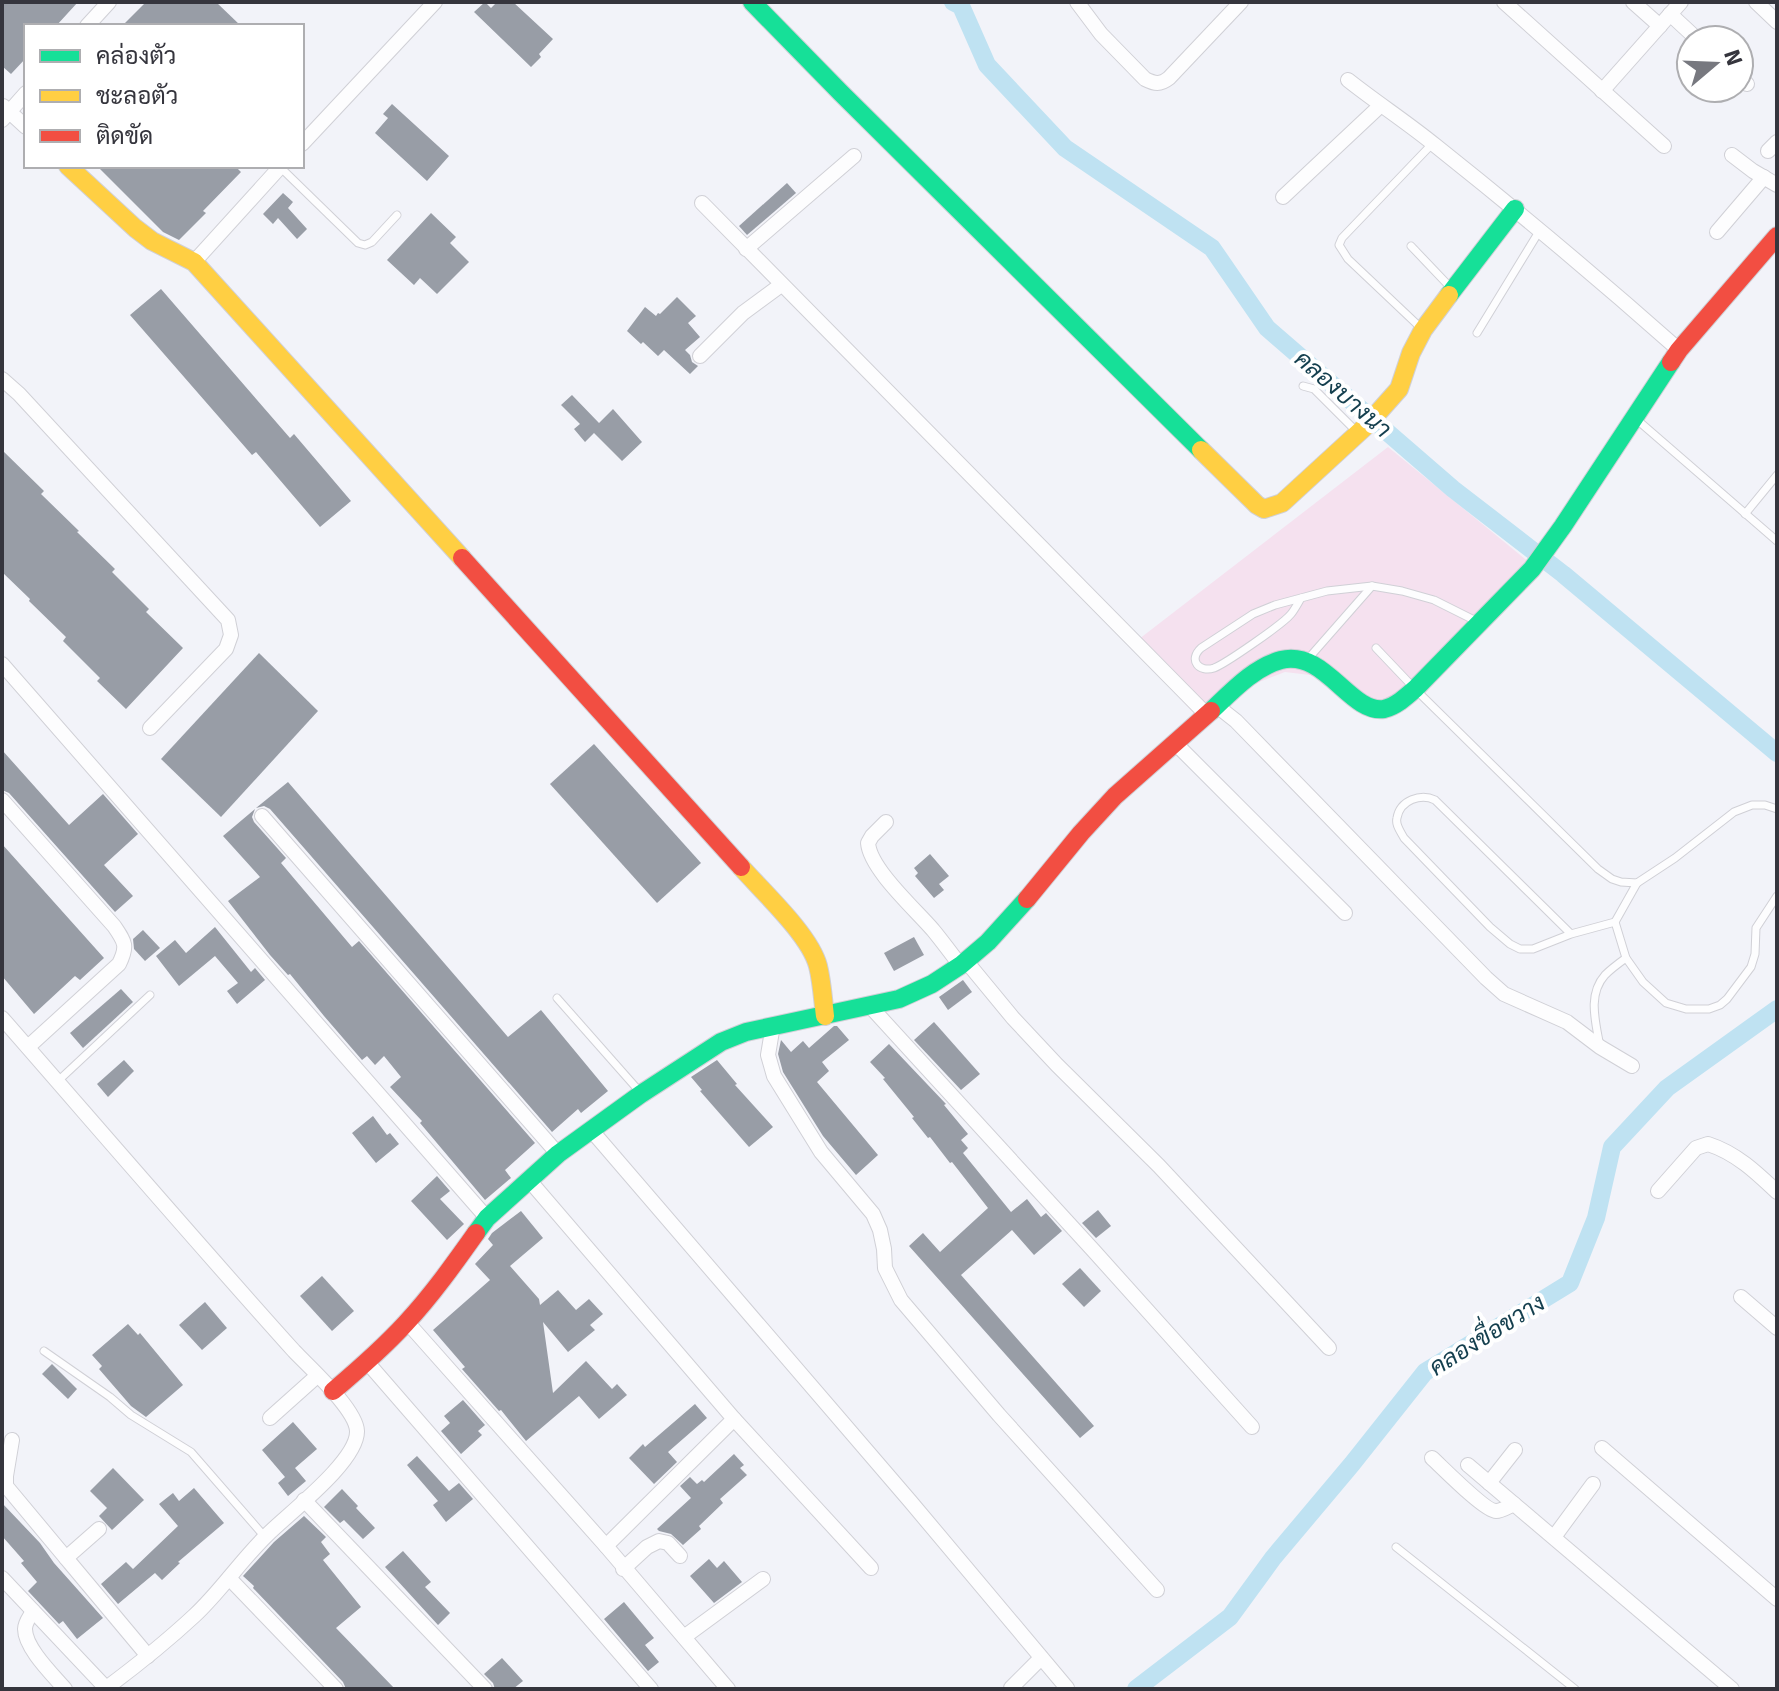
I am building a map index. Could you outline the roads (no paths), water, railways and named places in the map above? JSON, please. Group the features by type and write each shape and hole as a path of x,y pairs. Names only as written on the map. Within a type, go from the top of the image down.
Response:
{"street":[{"path":"89,24 109,2"},
{"path":"304,142 435,2"},
{"path":"752,2 1264,509 1282,503 1363,429 1399,389 1411,353 1423,330 1515,209"},
{"path":"1077,2 1101,34 1145,79 1159,84 1169,78 1239,3"},
{"path":"1504,2 1664,146"},
{"path":"1633,2 1675,26"},
{"path":"1602,91 1681,2"},
{"path":"1756,2 1777,22"},
{"path":"1348,80 1515,209 1679,350"},
{"path":"24,95 4,112 24,126"},
{"path":"1283,197 1380,106"},
{"path":"1717,232 1771,181 1732,155"},
{"path":"746,249 854,156"},
{"path":"70,168 152,241 194,262 789,920 818,964 825,1016"},
{"path":"194,262 279,168"},
{"path":"702,203 781,285 1212,710 1236,721 1495,986 1504,994 1567,1022 1632,1066"},
{"path":"333,1391 407,1322 487,1218 558,1154 641,1094 721,1042 773,1025 899,999 918,992 963,963 1010,921 1104,808 1212,710 1270,664 1296,658 1306,661 1322,670 1361,703 1380,710 1415,689 1532,569 1679,350 1777,236"},
{"path":"700,356 743,313 781,285"},
{"path":"2,379 228,620 231,635 226,649 150,728"},
{"path":"2,664 487,1218"},
{"path":"1176,744 1345,913"},
{"path":"2,800 114,926 123,940 125,951 119,964 28,1047"},
{"path":"262,816 558,1154"},
{"path":"886,822 868,843 871,857 1013,1018 1159,1166 1329,1348"},
{"path":"869,1005 1252,1427"},
{"path":"2,1018 250,1302 333,1391 350,1413 357,1430 355,1443 345,1461 265,1537 194,1615 106,1689 2,1578"},
{"path":"773,1025 768,1055 774,1076 821,1152 873,1214 880,1230 885,1268 901,1300 999,1415 1157,1590"},
{"path":"592,1131 1067,1688"},
{"path":"1658,1191 1696,1148 1708,1144 1735,1156 1777,1192"},
{"path":"529,1180 734,1419 871,1568"},
{"path":"1741,1297 1777,1328"},
{"path":"407,1322 728,1689"},
{"path":"367,1362 651,1689"},
{"path":"270,1418 317,1376"},
{"path":"606,1546 734,1419"},
{"path":"12,1440 6,1486 148,1656"},
{"path":"1602,1448 1777,1599"},
{"path":"1489,1483 1515,1450"},
{"path":"1432,1458 1493,1511 1514,1504"},
{"path":"1468,1465 1732,1689"},
{"path":"1554,1537 1593,1484"},
{"path":"304,1500 485,1689"},
{"path":"66,1558 99,1529"},
{"path":"623,1569 647,1547 659,1541 668,1543 680,1556"},
{"path":"229,1578 336,1689"},
{"path":"684,1637 763,1579"},
{"path":"33,1611 26,1622 27,1639 65,1689"},
{"path":"1011,1688 1041,1658"}],"lane":[{"path":"1423,330 1348,259 1339,245 1342,238 1433,143"},
{"path":"283,168 358,243 365,245 372,242 397,215"},
{"path":"1477,333 1540,230"},
{"path":"1411,246 1454,290"},
{"path":"1303,386 1314,389 1363,429"},
{"path":"1633,417 1777,541"},
{"path":"1745,514 1777,475"},
{"path":"1306,661 1372,586"},
{"path":"1301,598 1290,615 1221,665 1209,669 1196,663 1194,658 1201,648 1253,614 1275,605 1301,598 1327,591 1372,586 1402,591 1434,600 1480,623"},
{"path":"1376,648 1598,869 1612,879 1637,883"},
{"path":"1571,934 1435,800 1427,796 1416,797 1403,807 1396,819 1404,838 1490,927 1520,949 1533,949 1615,922 1637,883 1734,812 1752,805 1777,809"},
{"path":"1615,922 1626,958 1643,982 1666,1003 1686,1009 1709,1009 1720,1005 1751,967 1756,928 1777,896"},
{"path":"1600,1047 1595,1015 1596,989 1604,976 1626,958"},
{"path":"58,1081 150,995"},
{"path":"557,998 641,1094"},
{"path":"44,1351 131,1415 191,1452 265,1537"},
{"path":"1396,1547 1575,1689"}],"waterway":[{"name":"คลองบางนา","path":"953,2 961,6 987,65 1065,148 1212,248 1267,328 1453,489 1563,574 1777,753"},
{"name":"คลองขื่อขวาง","path":"1136,1689 1230,1617 1273,1558 1425,1372 1570,1283 1596,1218 1612,1147 1667,1088 1777,1009"}]}
